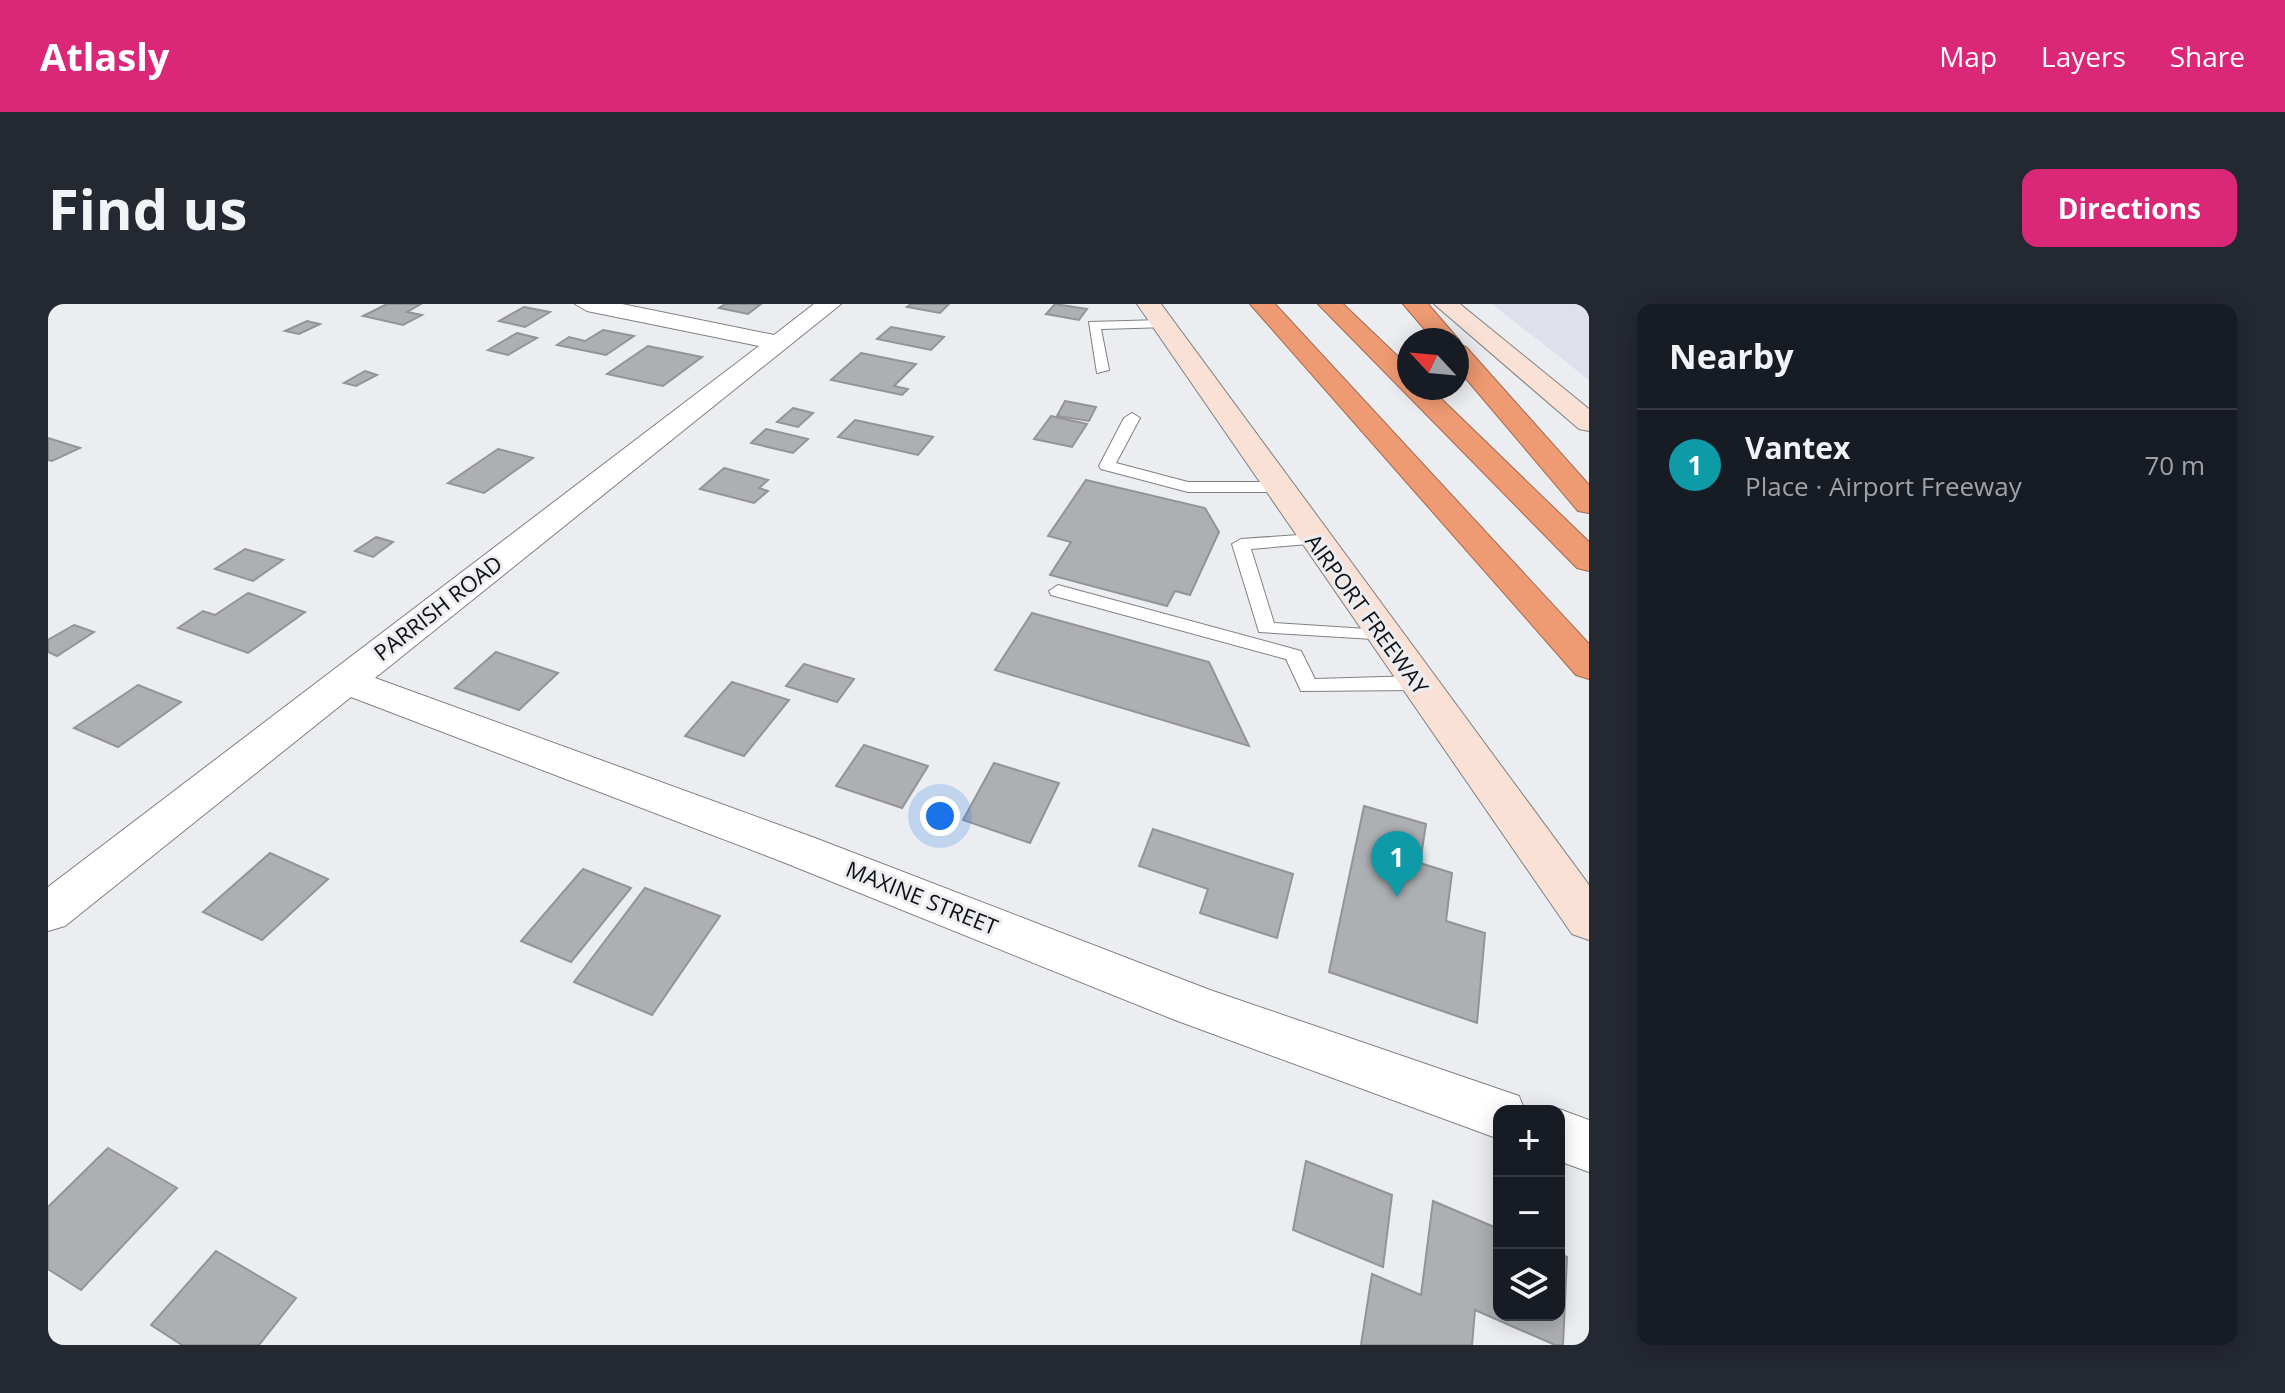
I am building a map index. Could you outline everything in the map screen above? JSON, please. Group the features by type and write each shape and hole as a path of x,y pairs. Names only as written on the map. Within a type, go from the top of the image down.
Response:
{"highway":[{"path":"1330,304 1397,370"},
{"path":"1415,304 1436,328"},
{"path":"1252,309 1314,361 1589,667"},
{"path":"1469,366 1589,504"},
{"path":"1427,400 1589,561"}],"main road":[{"path":"1446,304 1589,423"},
{"name":"AIRPORT FREEWAY","path":"1156,314 1383,636 1587,917"}],"street":[{"path":"587,304 779,343"},
{"name":"PARRISH ROAD","path":"48,913 829,304"},
{"name":"MAXINE STREET","path":"345,681 799,850 1193,1005 1493,1112"},
{"path":"1565,1137 1589,1146"}],"lane":[{"path":"1102,370 1094,325 1156,314"},
{"path":"1132,418 1107,466 1188,487 1277,487"},
{"path":"1314,539 1241,544 1266,628 1383,636"},
{"path":"1058,591 1294,655 1308,686 1417,683"}],"shaded area":[{"path":"1492,304 1589,304 1589,380"}],"building":[{"path":"387,304 421,304 407,312 422,315 403,325 363,316"},
{"path":"725,304 761,304 748,314 719,308"},
{"path":"911,304 949,304 940,313 907,307"},
{"path":"1055,304 1087,309 1079,320 1046,314"},
{"path":"524,307 550,312 525,327 499,321"},
{"path":"307,321 320,324 299,334 285,331"},
{"path":"891,327 944,337 931,350 877,339"},
{"path":"603,330 634,336 606,355 557,345 569,337 585,341"},
{"path":"517,333 537,338 508,355 488,350"},
{"path":"648,346 702,357 663,386 607,374"},
{"path":"861,353 916,364 894,386 908,389 902,395 831,380"},
{"path":"365,371 377,375 356,386 344,383"},
{"path":"1065,401 1096,407 1089,421 1057,416"},
{"path":"793,408 813,413 798,427 777,422"},
{"path":"1051,416 1087,424 1072,447 1034,439"},
{"path":"855,420 933,437 918,455 838,437"},
{"path":"766,429 808,439 793,453 751,443"},
{"path":"48,438 80,448 48,460"},
{"path":"498,449 533,458 484,493 448,483"},
{"path":"724,468 768,480 759,488 768,491 754,503 700,489"},
{"path":"1086,480 1205,508 1219,532 1190,595 1175,591 1167,606 1050,575 1071,542 1048,536"},
{"path":"376,537 393,542 373,557 355,551"},
{"path":"245,549 283,560 253,581 215,569"},
{"path":"248,593 305,612 248,653 178,628 203,611 215,615"},
{"path":"1032,613 1209,662 1249,746 995,670"},
{"path":"74,625 94,632 57,656 48,652 48,640"},
{"path":"496,652 558,673 519,710 455,688"},
{"path":"804,664 854,679 837,702 786,686"},
{"path":"732,682 789,700 744,756 685,736"},
{"path":"138,685 181,702 118,747 74,728"},
{"path":"864,745 928,766 902,808 836,786"},
{"path":"994,763 1059,783 1030,843 963,820"},
{"path":"1364,806 1426,824 1420,863 1452,873 1446,921 1485,933 1477,1023 1329,972"},
{"path":"1153,829 1293,874 1277,938 1200,913 1208,889 1139,866"},
{"path":"270,853 328,879 262,940 203,912"},
{"path":"583,869 631,888 571,962 521,941"},
{"path":"645,888 720,916 652,1015 574,982"},
{"path":"108,1148 177,1188 81,1290 48,1269 48,1207"},
{"path":"1306,1161 1392,1195 1383,1267 1293,1230"},
{"path":"1433,1201 1493,1226 1493,1318 1475,1310 1472,1345 1361,1345 1372,1274 1421,1295"},
{"path":"216,1251 296,1298 259,1345 182,1345 151,1325"},
{"path":"1565,1256 1567,1257 1565,1301"},
{"path":"1500,1321 1564,1321 1563,1345 1555,1345"}],"place":[{"name":"Vantex","path":"1397,897"}]}
